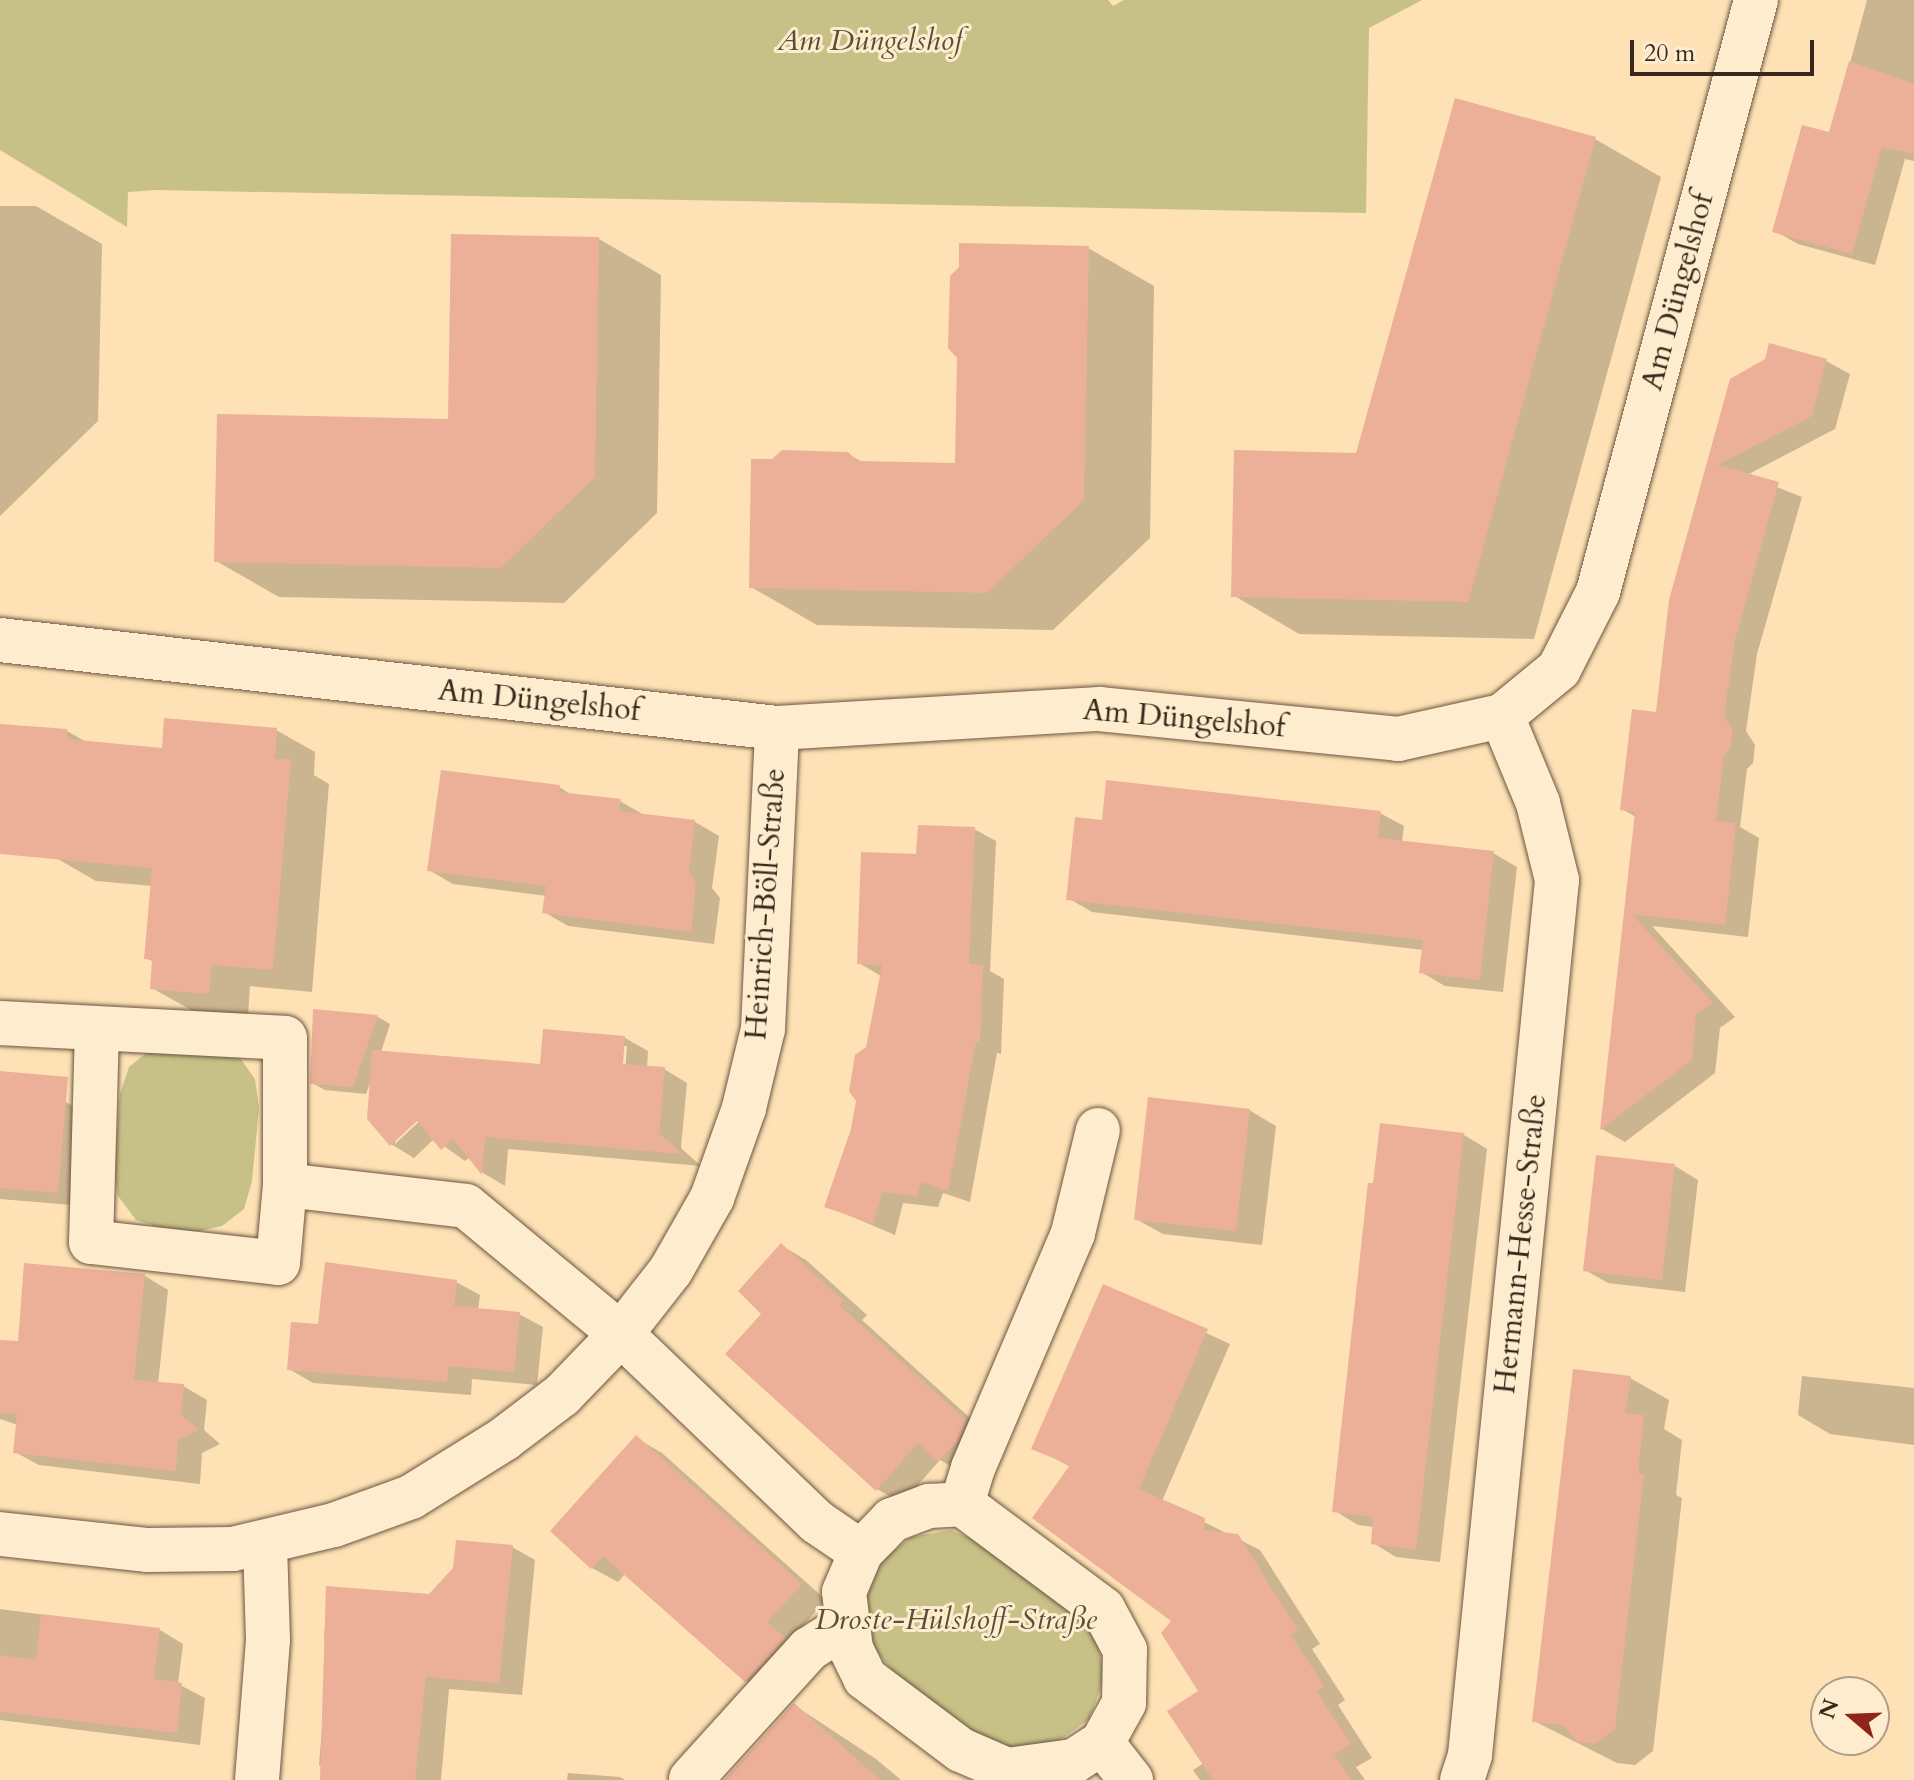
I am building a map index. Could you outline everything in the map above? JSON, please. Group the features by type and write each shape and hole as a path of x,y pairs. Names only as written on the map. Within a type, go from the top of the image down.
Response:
{"street":[{"name":"Am Düngelshof","path":"0,640 777,728 1099,709 1398,739 1502,716 1559,669 1598,592 1756,0"},
{"name":"Hermann-Hesse-Straße","path":"1462,1780 1470,1755 1557,880 1538,803 1502,716"},
{"name":"Heinrich-Böll-Straße","path":"0,1534 148,1550 265,1544 411,1497 504,1439 562,1395 621,1334 671,1270 712,1198 744,1108 763,1029 777,728"},
{"path":"0,1023 285,1038 285,1185 278,1263 91,1242 97,1029"},
{"path":"962,1504 1073,1233 1098,1130"},
{"path":"285,1185 466,1206 621,1334 817,1522 861,1552"},
{"path":"962,1504 1103,1609 1125,1650 1124,1703 1102,1743 1074,1761 1042,1769 1007,1770 961,1750 865,1678 847,1625 844,1592 861,1552 892,1520 929,1506 962,1504"},
{"path":"257,1780 268,1640 265,1544"},
{"path":"691,1779 809,1649 847,1625"},
{"path":"1102,1743 1131,1780"}],"green space":[{"path":"0,0 1108,0 1113,6 1124,0 1422,0 1369,28 1366,213 156,190 128,192 127,227 0,150"},
{"path":"151,1049 237,1054 255,1079 259,1108 252,1181 244,1209 222,1226 191,1233 164,1229 136,1220 118,1196 114,1169 120,1094 129,1067"},
{"name":"Droste-Hülshoff-Straße","path":"951,1530 989,1546 1070,1607 1098,1640 1104,1680 1089,1719 1056,1743 1017,1751 978,1735 894,1673 869,1642 863,1602 879,1563 911,1537"}],"building":[{"path":"1849,61 1914,84 1914,154 1882,147 1852,254 1772,232 1802,125 1829,132"},
{"path":"1455,98 1596,137 1468,602 1231,597 1234,450 1356,453"},
{"path":"451,234 599,237 595,477 501,568 214,562 217,414 448,419"},
{"path":"959,243 1089,246 1084,500 987,593 749,588 751,459 772,459 782,450 848,452 857,461 955,463 957,358 948,348 950,276 959,267"},
{"path":"1769,343 1827,359 1812,416 1718,465 1779,482 1735,640 1724,716 1733,730 1730,749 1724,755 1716,821 1736,823 1725,925 1632,914 1713,1003 1696,1014 1692,1060 1600,1130 1635,812 1620,810 1632,709 1656,712 1669,600 1730,379 1765,359"},
{"path":"164,718 277,728 275,759 291,759 273,970 212,965 209,994 150,989 152,960 144,959 152,868 0,854 0,724 67,729 67,739 162,748"},
{"path":"441,770 560,785 559,792 621,799 619,811 695,820 689,873 696,883 691,932 542,913 546,886 427,871"},
{"path":"1106,780 1381,811 1378,838 1494,851 1480,980 1419,973 1423,940 1066,900 1075,817 1102,820"},
{"path":"918,825 975,827 969,964 983,965 980,1043 976,1042 948,1191 921,1182 917,1196 882,1192 873,1224 824,1207 851,1129 856,1101 849,1091 855,1055 866,1047 882,965 857,964 861,852 916,854"},
{"path":"313,1009 378,1015 353,1087 310,1084"},
{"path":"543,1029 625,1036 623,1064 665,1067 659,1133 682,1154 485,1137 482,1175 453,1139 441,1150 417,1121 390,1146 367,1119 372,1050 540,1064"},
{"path":"0,1071 68,1077 58,1193 0,1188"},
{"path":"1148,1097 1250,1109 1236,1231 1134,1220"},
{"path":"1380,1123 1464,1133 1416,1550 1371,1544 1373,1517 1332,1512 1368,1183 1373,1183"},
{"path":"1596,1155 1675,1164 1662,1280 1583,1271"},
{"path":"781,1243 843,1300 839,1305 966,1420 958,1441 938,1461 918,1443 876,1491 725,1354 761,1314 738,1291"},
{"path":"325,1262 457,1280 454,1306 520,1312 514,1372 449,1366 447,1382 287,1370 291,1322 318,1324"},
{"path":"24,1263 145,1274 134,1380 184,1384 181,1415 199,1430 178,1440 176,1471 13,1453 17,1414 0,1413 0,1340 18,1341"},
{"path":"1103,1284 1208,1329 1139,1489 1205,1518 1204,1530 1238,1534 1298,1630 1291,1635 1324,1686 1317,1691 1351,1744 1334,1754 1351,1780 1213,1780 1167,1711 1198,1691 1161,1633 1171,1621 1032,1518 1070,1465 1031,1449"},
{"path":"1573,1369 1631,1376 1625,1413 1644,1415 1638,1473 1644,1474 1615,1729 1595,1744 1577,1742 1563,1725 1532,1722"},
{"path":"636,1435 802,1584 767,1622 786,1638 745,1682 603,1556 591,1569 550,1531"},
{"path":"456,1540 513,1545 499,1683 426,1677 415,1780 320,1780 326,1586 429,1594 453,1568"},
{"path":"41,1614 160,1628 154,1679 182,1683 177,1733 0,1712 0,1655 36,1660"},
{"path":"794,1703 880,1780 724,1780"}]}
